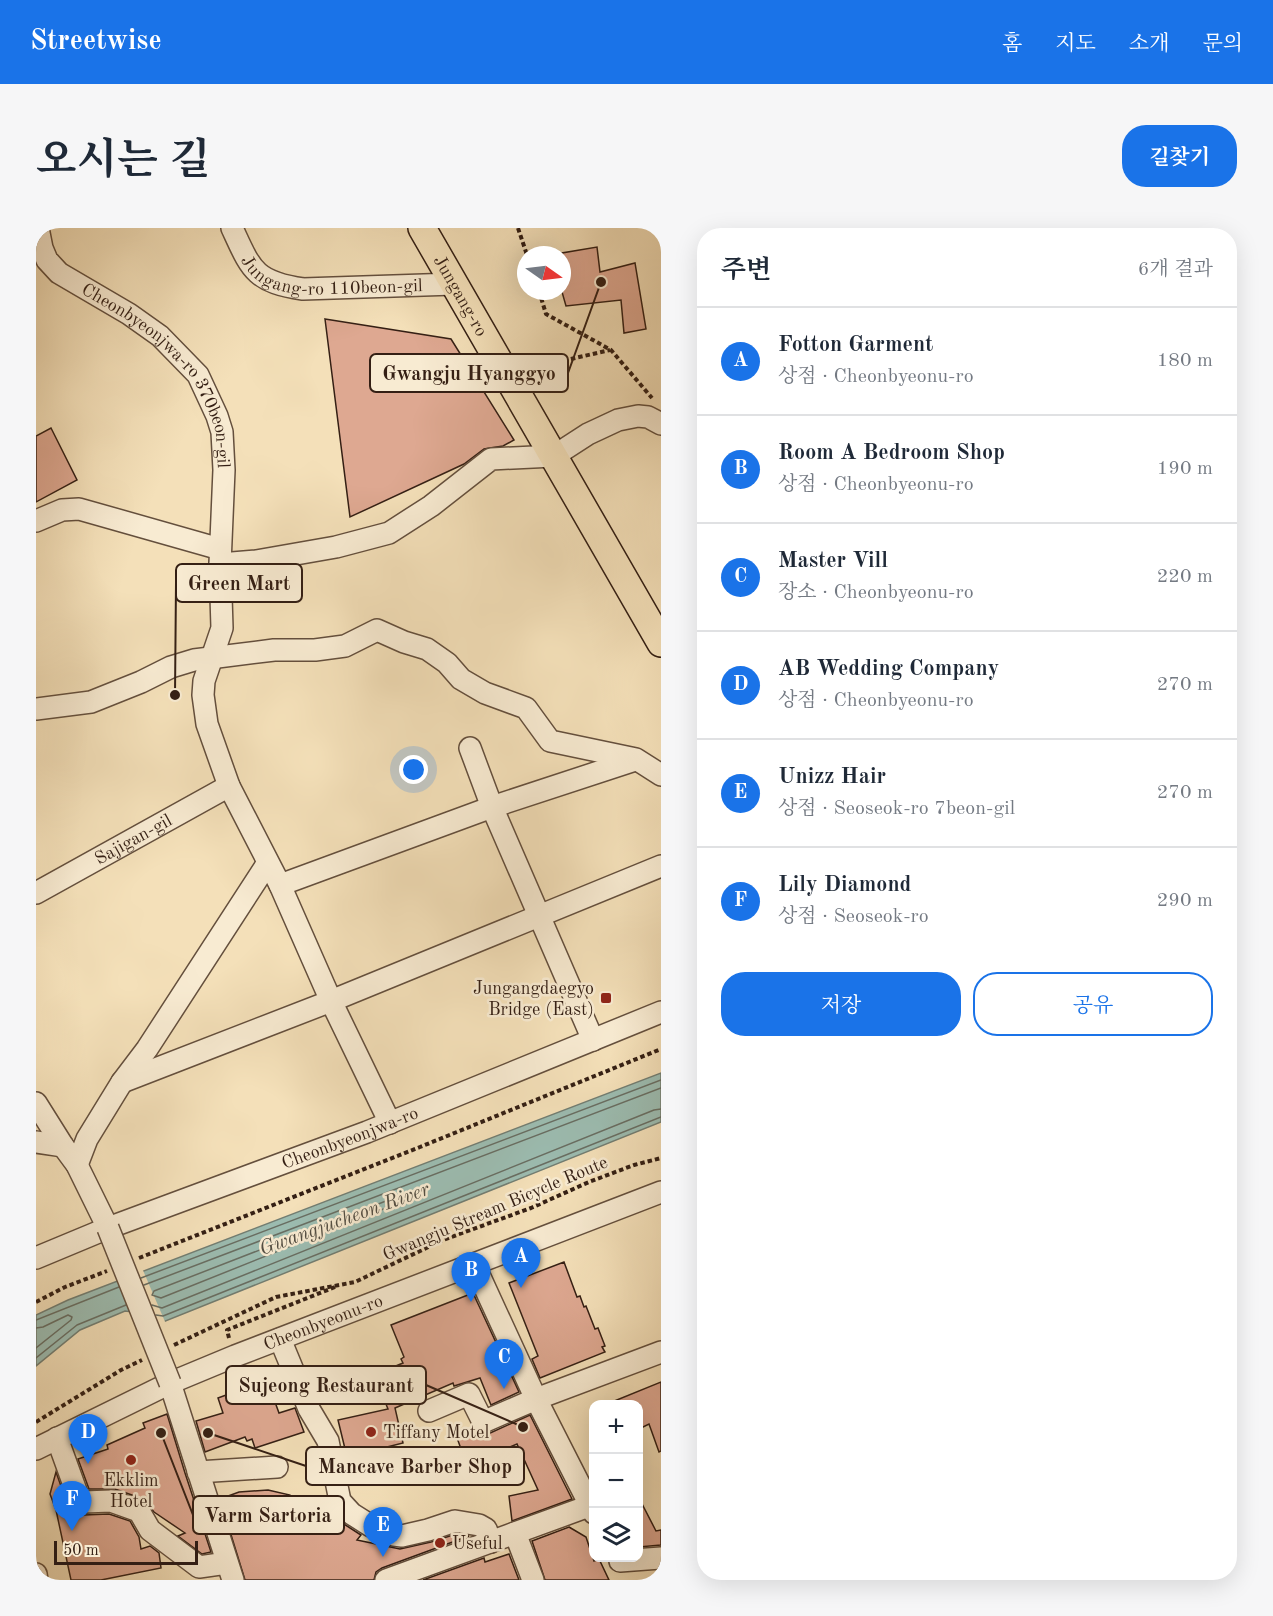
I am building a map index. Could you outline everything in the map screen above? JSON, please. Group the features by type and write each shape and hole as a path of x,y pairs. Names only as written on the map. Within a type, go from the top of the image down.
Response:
{"main road":[{"name":"Jungang-ro","path":"422,228 661,643"}],"street":[{"name":"Cheonbyeonjwa-ro 370beon-gil","path":"38,228 47,260 59,273 129,314 160,336 198,375 217,416 222,432 223,519 220,556 222,627 204,681 203,695 212,742 229,786 267,864 280,885 331,1001 390,1123"},
{"name":"Jungang-ro 110beon-gil","path":"232,228 249,265 263,279 287,287 303,289 454,284"},
{"path":"36,521 62,510 79,509 220,556 256,561 336,547 389,533 431,506 491,459 554,456 588,434 618,420 638,416 659,423"},
{"path":"36,709 91,702 171,668 211,656 345,646 377,630 427,649 447,663 461,679 485,693 526,708 550,741 636,759 661,775"},
{"path":"470,748 492,807 593,1040"},
{"path":"280,885 492,807 636,759"},
{"name":"Sajigan-gil","path":"36,893 229,786"},
{"path":"77,1165 87,1139 122,1082 147,1049 267,864"},
{"path":"122,1082 331,1001 661,866"},
{"name":"Cheonbyeonjwa-ro","path":"36,1258 108,1228 390,1123 661,1012"},
{"path":"36,1103 77,1165 108,1228 170,1383 230,1571 199,1568 150,1530 139,1511 111,1500 84,1502 79,1500 57,1438"},
{"path":"36,1142 63,1146"},
{"name":"Cheonbyeonu-ro","path":"36,1449 170,1383 661,1192"},
{"path":"474,1264 536,1399 591,1508"},
{"path":"280,1340 309,1409 328,1441 340,1500 352,1514 371,1526 402,1536 455,1521 479,1525 486,1529 490,1542"},
{"path":"429,1411 469,1394 483,1422 536,1399 655,1359"},
{"path":"198,1472 277,1467"},
{"path":"386,1580 515,1533 589,1510"},
{"path":"515,1533 532,1580"},
{"path":"622,1566 661,1558"},
{"path":"36,1574 38,1580"}],"path":[{"path":"518,228 524,246"},
{"path":"541,300 546,314 611,350 652,397 659,423"},
{"path":"509,379 531,367 611,350"},
{"path":"131,1261 661,1049"},
{"name":"Gwangju Stream Bicycle Route","path":"173,1345 276,1297 355,1282 443,1240 531,1208 634,1165 661,1158"},
{"path":"36,1302 65,1287 109,1270"},
{"name":"Gwangju Stream Bicycle Route","path":"227,1330 340,1285"},
{"path":"36,1422 121,1370 152,1355"}],"water":[{"name":"Gwangjucheon River","path":"661,1073 661,1122 163,1322 125,1311 80,1330 36,1366 36,1315 68,1300"}],"pier":[{"path":"142,1268 166,1324 153,1324 124,1275"}],"building":[{"path":"597,247 600,272 635,263 646,329 624,333 621,300 566,306 564,300 571,300 571,251"},
{"path":"325,319 451,339 514,440 503,446 484,449 464,464 350,517"},
{"path":"51,428 77,480 36,502 36,436"},
{"path":"564,1262 577,1297 580,1296 584,1307 586,1306 595,1329 598,1328 605,1352 540,1378 532,1359 538,1356 509,1283"},
{"path":"473,1293 519,1392 491,1405 480,1378 454,1386 453,1383 395,1408 403,1443 347,1457 338,1420 388,1409 374,1375 403,1363 401,1359 404,1357 391,1325"},
{"path":"267,1380 279,1413 295,1408 304,1432 255,1448 252,1439 247,1441 245,1437 205,1452 196,1421 223,1413 218,1398"},
{"path":"661,1382 661,1451 659,1452 649,1424 643,1427 643,1400 617,1400"},
{"path":"167,1414 211,1552 202,1554 178,1536 185,1533 154,1512 143,1499 115,1489 89,1489 78,1459 108,1449 107,1445 145,1428 143,1423"},
{"path":"530,1415 572,1499 512,1521 509,1496 538,1490 517,1444 467,1465 457,1438 475,1431 481,1435 488,1434"},
{"path":"56,1472 67,1503 72,1509 84,1515 109,1514 130,1521 139,1537 141,1549 150,1546 159,1553 161,1568 101,1580 71,1580 56,1510 50,1494"},
{"path":"268,1490 290,1495 297,1528 309,1525 324,1530 344,1524 361,1535 357,1540 400,1549 456,1534 469,1536 382,1568 376,1572 374,1580 245,1580 220,1499 239,1492"},
{"path":"643,1506 656,1531 661,1530 661,1545 643,1547"},
{"path":"569,1527 586,1537 589,1546 589,1562 600,1562 609,1580 545,1580 532,1541"},
{"path":"509,1554 519,1580 423,1580 484,1558 485,1562"}],"place":[{"name":"Gwangju Hyanggyo","path":"601,282"},
{"name":"Green Mart","path":"175,695"},
{"name":"Jungangdaegyo Bridge (East)","path":"606,998"},
{"name":"Fotton Garment","path":"521,1288"},
{"name":"Room A Bedroom Shop","path":"471,1302"},
{"name":"Master Vill","path":"504,1389"},
{"name":"Sujeong Restaurant","path":"523,1427"},
{"name":"Tiffany Motel","path":"371,1432"},
{"name":"Varm Sartoria","path":"161,1433"},
{"name":"Mancave Barber Shop","path":"208,1433"},
{"name":"Ekklim Hotel","path":"131,1460"},
{"name":"AB Wedding Company","path":"88,1464"},
{"name":"Lily Diamond","path":"72,1531"},
{"name":"Useful","path":"440,1543"},
{"name":"Unizz Hair","path":"383,1557"}]}
